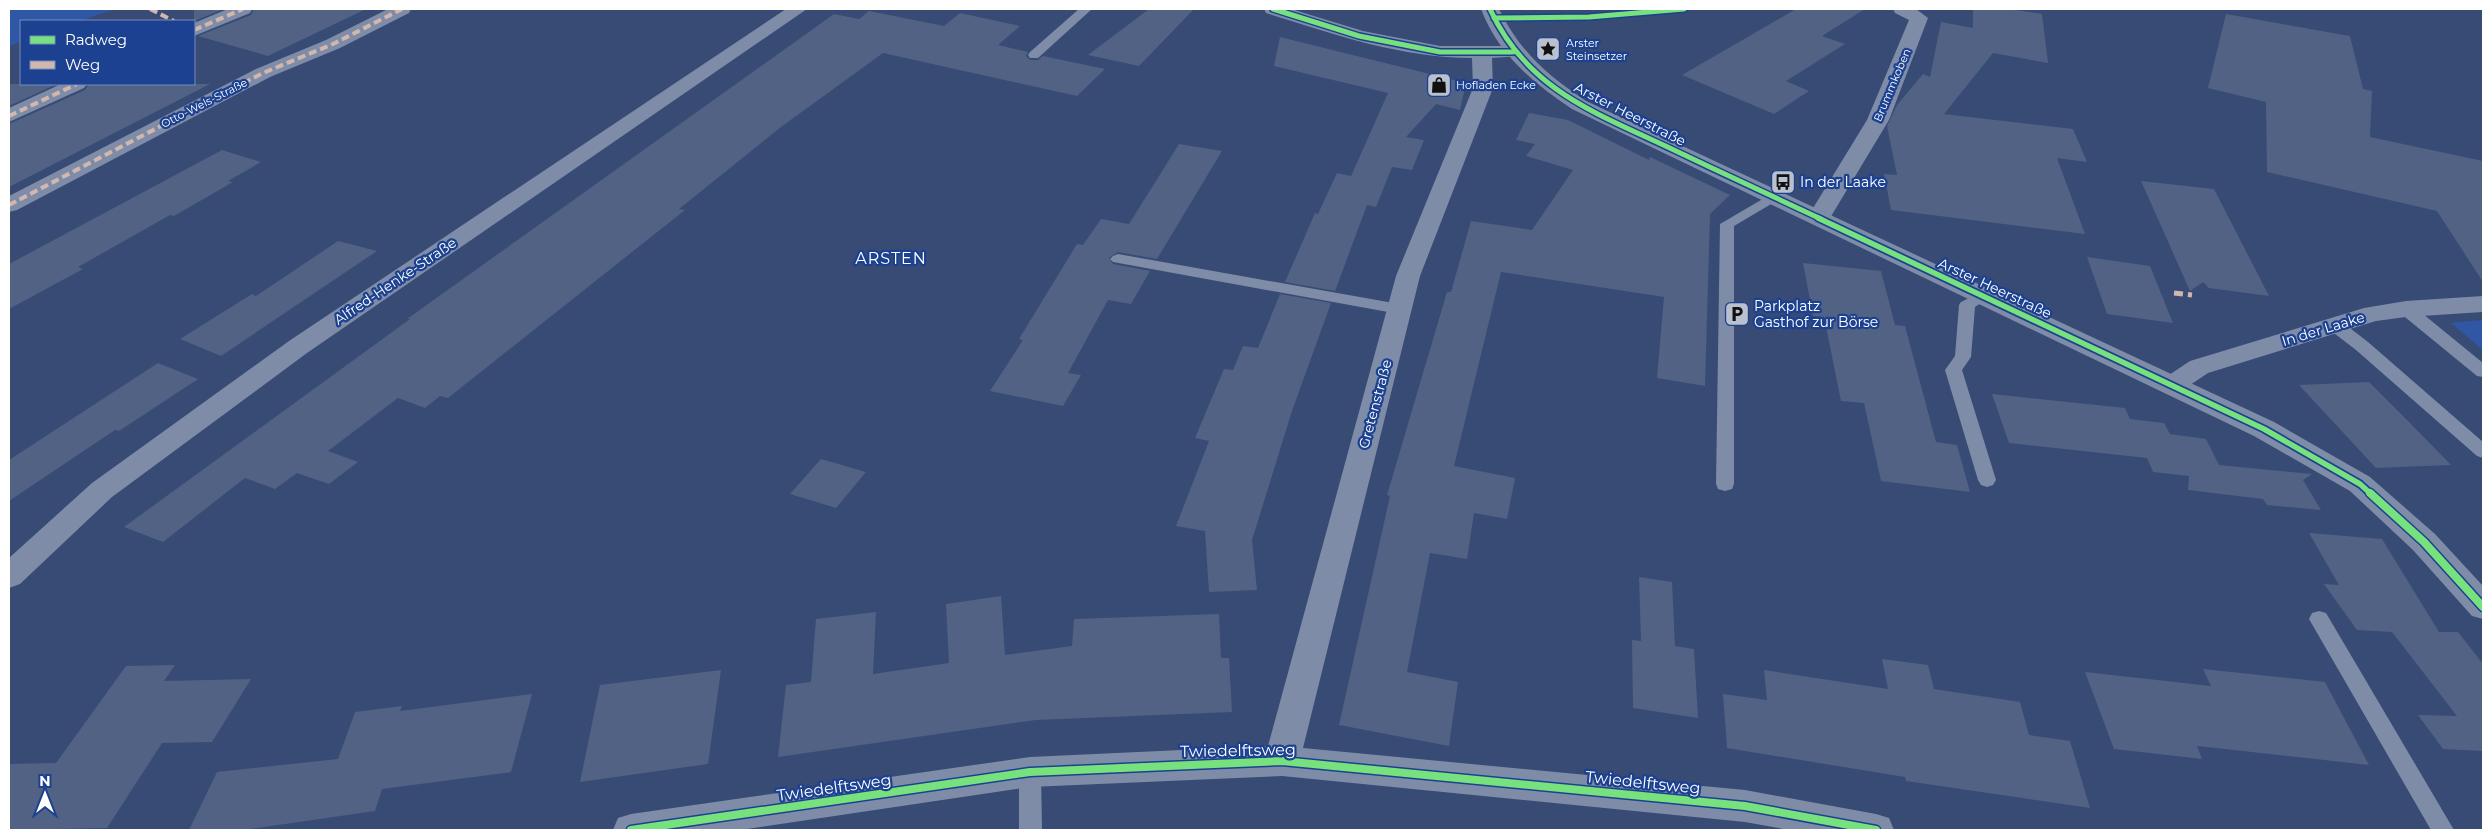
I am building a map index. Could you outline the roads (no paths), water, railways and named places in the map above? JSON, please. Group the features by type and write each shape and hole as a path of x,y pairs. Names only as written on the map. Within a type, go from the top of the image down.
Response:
{"street":[{"path":"195,30 243,9"},
{"name":"Otto-Wels-Straße","path":"9,205 263,73 333,44 402,9"},
{"name":"Alfred-Henke-Straße","path":"9,576 102,490 298,347 798,9"},
{"path":"1273,9 1359,36 1440,52 1482,54 1513,52"},
{"name":"Arster Heerstraße","path":"1490,9 1513,52 1538,77 1579,105 2264,429 2360,484 2424,542 2483,607"},
{"name":"Brummkoben","path":"1819,218 1882,113 1919,18 1902,9"},
{"name":"Gretenstraße","path":"1282,761 1408,276 1483,88 1482,54"},
{"path":"9,116 76,85"},
{"name":"In der Laake","path":"2172,386 2199,367 2373,314 2406,309 2483,304"},
{"name":"Twiedelftsweg","path":"631,830 1030,772 1282,761 1745,806 1876,830"}],"lane":[{"path":"1034,55 1086,9"},
{"path":"1725,484 1727,224 1773,197"},
{"path":"1118,260 1399,309"},
{"path":"1983,296 1967,305 1963,357 1953,370 1987,480"},
{"path":"2406,309 2483,372"},
{"path":"2336,326 2362,346 2483,452"},
{"path":"2319,619 2443,830"},
{"path":"1030,772 1031,830"}],"place":[{"name":"Arster Steinsetzer","path":"1548,49"},
{"name":"Hofladen Ecke","path":"1439,85"},
{"name":"In der Laake","path":"1783,182"},
{"name":"Parkplatz Gasthof zur Börse","path":"1737,314"}],"district":[{"name":"ARSTEN","path":"891,258"}]}
